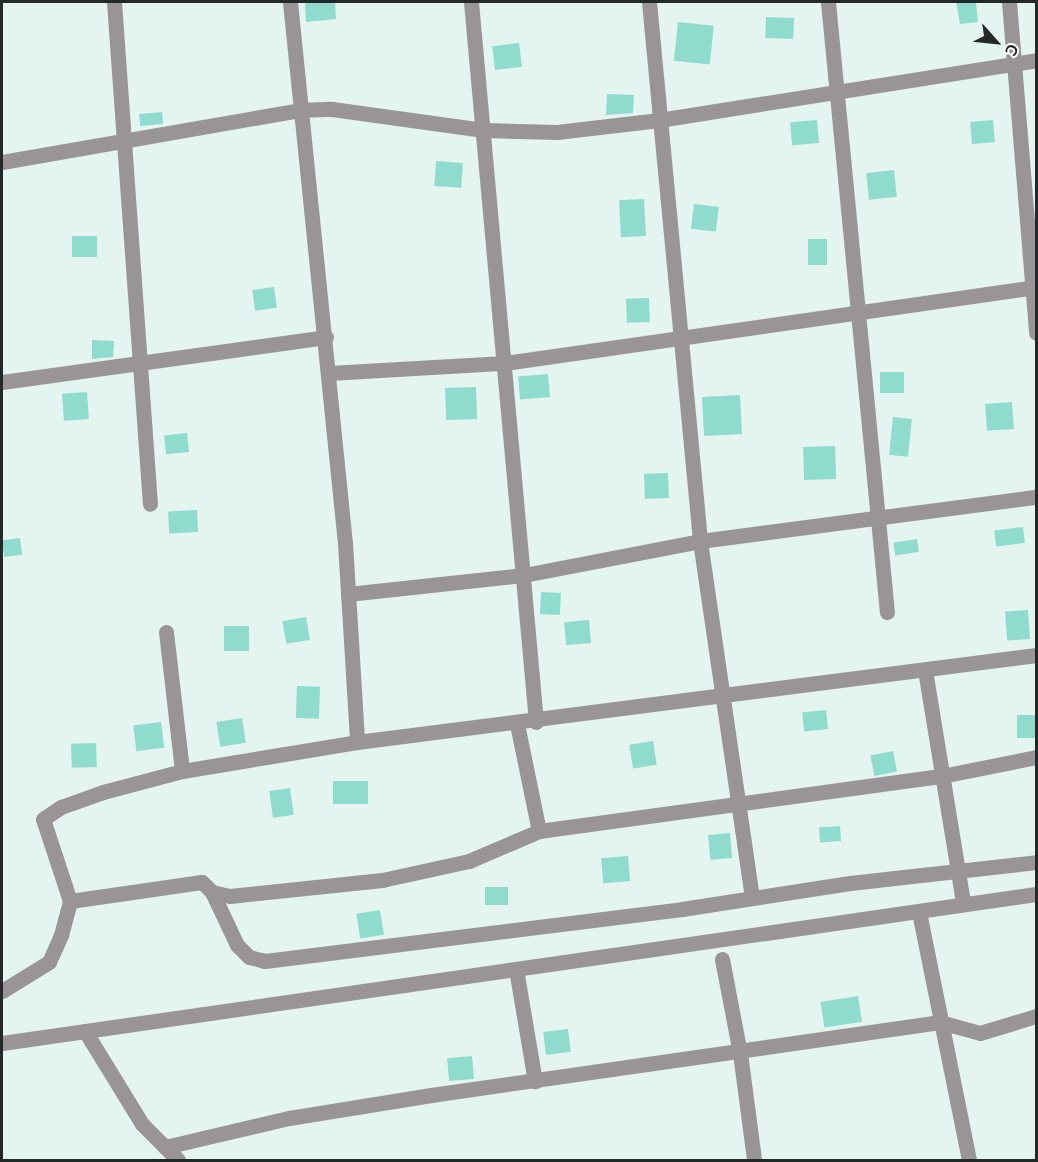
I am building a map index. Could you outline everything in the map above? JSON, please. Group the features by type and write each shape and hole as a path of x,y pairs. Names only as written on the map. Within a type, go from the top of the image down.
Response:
{"street":[{"path":"114,2 150,504"},
{"path":"290,2 299,111 326,336 348,594 357,742"},
{"path":"471,2 536,722"},
{"path":"649,2 700,541 725,694 752,896"},
{"path":"828,2 860,312 875,519 887,612"},
{"path":"1009,2 1035,287 1036,333"},
{"path":"2,162 299,111 332,109 484,130 557,132 659,120 1036,60"},
{"path":"329,373 505,363 1035,287"},
{"path":"2,382 326,336"},
{"path":"348,594 524,575 700,541 1036,497"},
{"path":"166,632 182,771"},
{"path":"2,991 49,962 61,935 70,901 43,819 61,807 103,792 182,771 357,742 536,722 725,694 1036,655"},
{"path":"926,670 963,903"},
{"path":"517,724 539,831"},
{"path":"212,892 230,896 382,880 469,861 539,831 942,776 1036,757"},
{"path":"70,901 202,882 212,892 237,945 249,957 265,961 682,909 752,896 1036,862"},
{"path":"2,1043 1036,894"},
{"path":"919,912 969,1161"},
{"path":"722,959 740,1053 754,1161"},
{"path":"516,969 535,1081"},
{"path":"165,1147 289,1118 535,1081 740,1053 940,1022 980,1033 1036,1016"},
{"path":"85,1031 142,1124 178,1161"}],"building":[{"path":"305,2 335,2 336,19 306,22"},
{"path":"956,2 976,2 978,22 960,24"},
{"path":"766,17 794,18 793,39 765,38"},
{"path":"678,22 714,26 710,65 674,61"},
{"path":"519,43 522,67 495,70 492,46"},
{"path":"607,94 634,95 633,113 606,115"},
{"path":"162,112 163,124 140,126 139,114"},
{"path":"817,120 819,143 792,145 790,122"},
{"path":"993,120 995,142 972,144 970,122"},
{"path":"436,161 463,163 461,188 434,186"},
{"path":"894,170 897,197 869,200 866,173"},
{"path":"644,199 646,236 621,237 619,200"},
{"path":"694,204 719,207 716,232 691,229"},
{"path":"72,236 97,236 97,257 72,257"},
{"path":"808,239 827,239 827,265 808,265"},
{"path":"274,287 277,308 255,311 252,290"},
{"path":"649,298 650,322 627,323 626,299"},
{"path":"92,340 114,341 113,357 92,359"},
{"path":"880,372 904,372 904,393 880,393"},
{"path":"548,374 550,397 520,400 518,377"},
{"path":"476,387 477,419 446,420 445,388"},
{"path":"87,392 89,419 64,421 62,394"},
{"path":"740,395 742,434 704,436 702,397"},
{"path":"1012,402 1014,429 987,431 985,404"},
{"path":"893,417 912,419 908,457 889,455"},
{"path":"187,433 189,452 166,454 164,435"},
{"path":"835,446 836,479 804,480 803,447"},
{"path":"668,473 669,498 645,499 644,474"},
{"path":"197,510 198,532 169,533 168,512"},
{"path":"1023,527 1025,543 996,546 994,531"},
{"path":"20,538 22,555 4,557 2,540"},
{"path":"917,539 919,552 895,556 893,543"},
{"path":"541,592 561,593 560,615 540,614"},
{"path":"1028,610 1030,639 1007,641 1005,612"},
{"path":"306,617 310,640 286,644 282,621"},
{"path":"589,620 591,643 566,645 564,622"},
{"path":"224,626 249,626 249,651 224,651"},
{"path":"297,686 320,687 319,719 296,718"},
{"path":"826,710 828,729 804,731 802,713"},
{"path":"1017,715 1036,715 1036,738 1017,738"},
{"path":"242,718 246,743 220,747 216,722"},
{"path":"161,722 164,748 136,751 133,725"},
{"path":"653,741 657,765 633,768 629,745"},
{"path":"96,743 97,767 72,768 71,744"},
{"path":"893,751 897,772 874,776 870,755"},
{"path":"333,781 368,781 368,804 333,804"},
{"path":"290,788 294,815 273,818 269,791"},
{"path":"840,826 841,841 820,842 819,827"},
{"path":"730,833 732,858 710,860 708,835"},
{"path":"628,856 630,881 603,883 601,858"},
{"path":"485,887 508,887 508,905 485,905"},
{"path":"380,910 384,935 360,938 356,914"},
{"path":"858,996 862,1022 825,1028 820,1002"},
{"path":"568,1029 571,1052 546,1055 543,1032"},
{"path":"472,1056 474,1079 449,1081 447,1058"}]}
